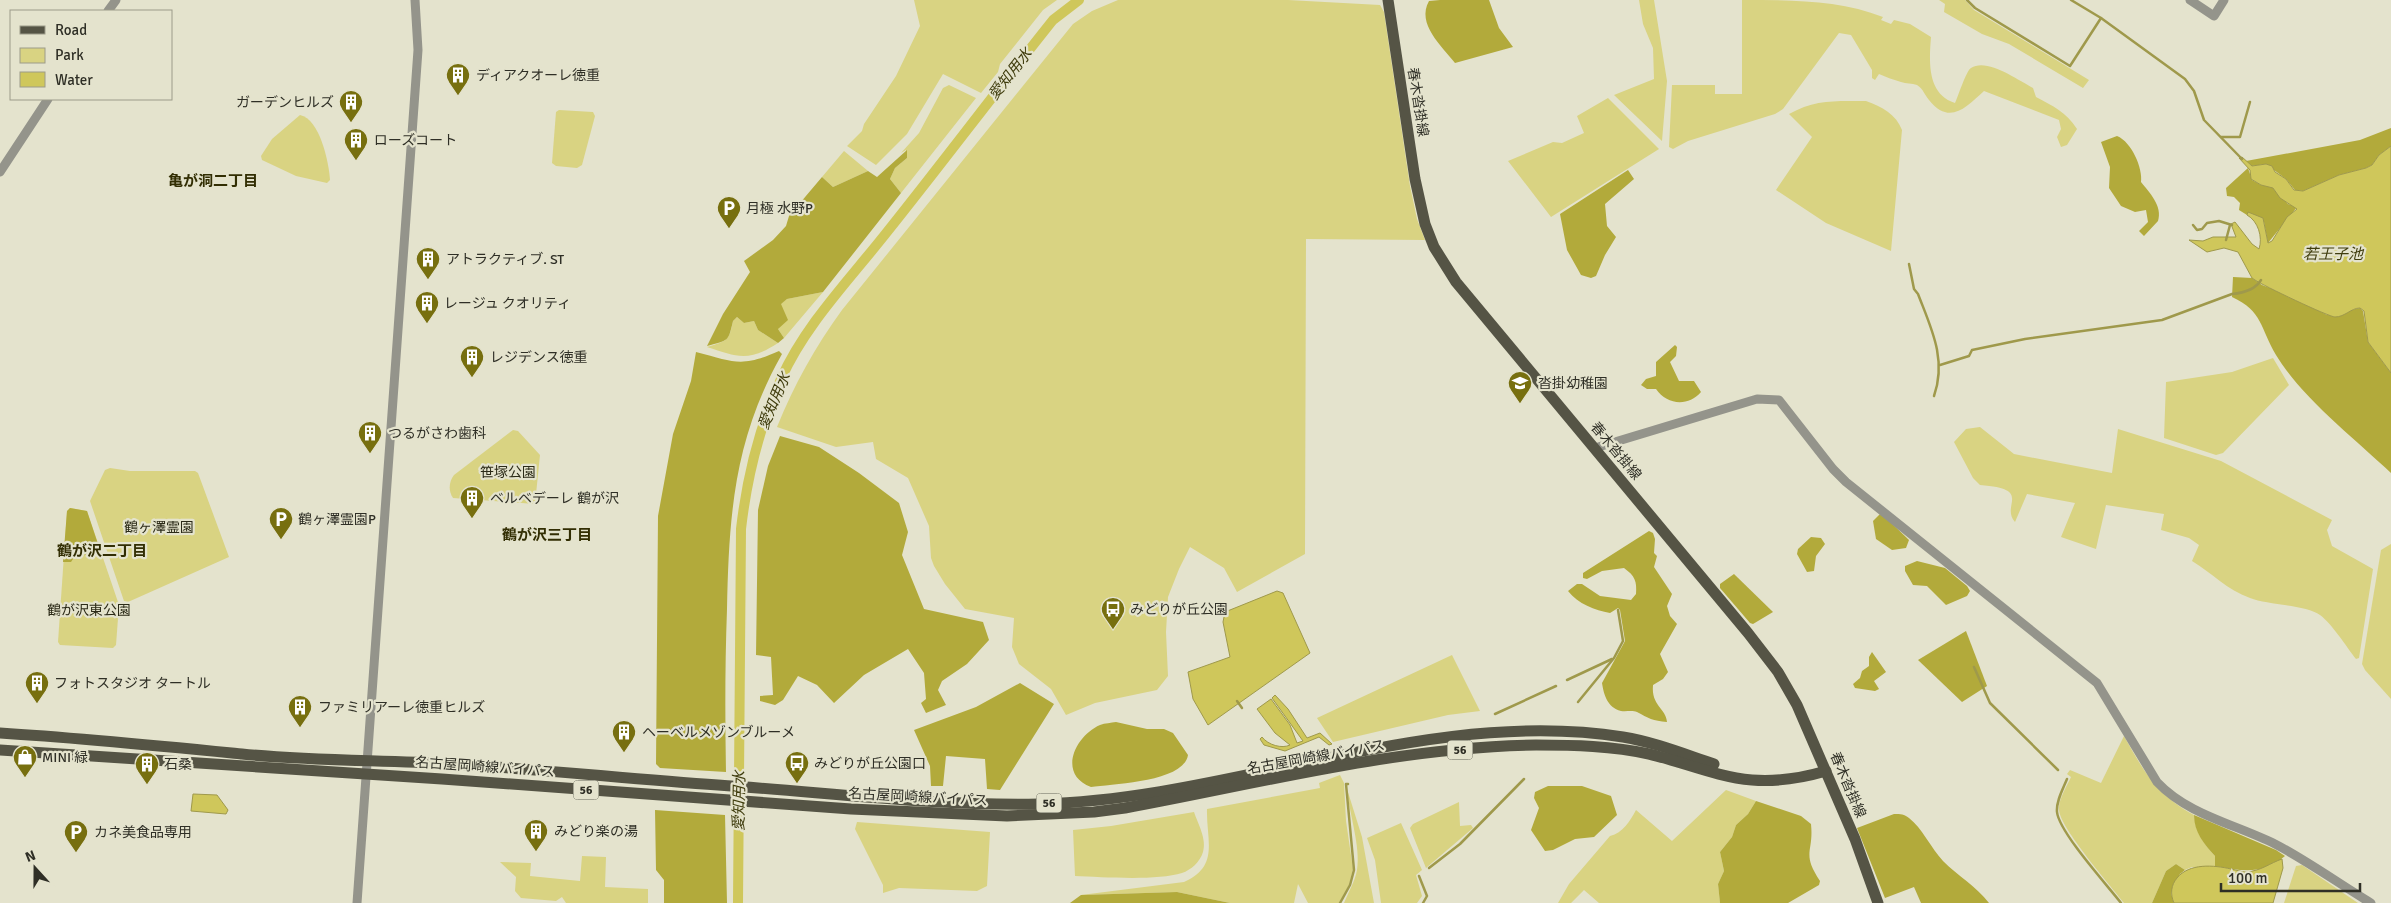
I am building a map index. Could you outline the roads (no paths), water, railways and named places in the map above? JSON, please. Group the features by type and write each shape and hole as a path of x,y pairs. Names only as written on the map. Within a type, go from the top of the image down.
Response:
{"main road":[{"name":"春木沓掛線","path":"1388,0 1416,179 1425,224 1434,248 1462,289 1778,672 1797,706 1825,768 1878,903"},
{"name":"名古屋岡崎線バイパス","path":"0,733 192,748 243,754 471,765 981,804 1093,807"},
{"name":"名古屋岡崎線バイパス","path":"0,750 850,809 1007,816 1093,807 1154,792 1426,740 1501,733 1573,733 1628,737 1660,745 1744,773 1796,772 1825,768"}],"street":[{"path":"357,903 418,50 414,0"},
{"path":"2190,0 2214,16 2224,0"},
{"path":"0,172 47,100"},
{"path":"1595,448 1757,399 1779,400 1833,469 1846,482 2097,683 2157,782 2169,795 2193,809 2276,845 2370,903"}],"water":[{"name":"若王子池","path":"2391,146 2391,373 2368,342 2364,311 2360,308 2339,317 2330,316 2252,278 2238,252 2224,248 2207,252 2189,240 2203,241 2213,237 2236,237 2231,224 2235,222 2252,244 2259,249 2259,230 2254,221 2247,215 2248,212 2263,218 2268,243 2272,241 2287,217 2297,209 2280,198 2273,188 2261,185 2251,179 2250,170 2239,158 2242,157 2252,166 2266,164 2272,166 2275,172 2286,179 2294,190 2303,191 2339,175 2372,165 2379,155"},
{"path":"1277,591 1283,593 1310,653 1208,725 1193,699 1188,672 1230,657 1223,622 1225,612"},
{"path":"1275,695 1288,709 1307,738 1320,733 1332,744 1329,745 1319,737 1285,751 1264,745 1260,739 1262,737 1275,746 1283,747 1290,745 1275,733 1257,709 1271,699 1290,725 1297,743 1303,741 1272,698"},
{"path":"193,794 217,795 228,810 226,814 191,811"},
{"path":"2282,859 2283,868 2273,903 2174,903 2173,884 2182,873 2188,870 2210,866 2246,872 2261,869"}],"waterway":[{"name":"愛知用水","path":"738,903 741,529 755,452 766,415 791,359 815,321 908,206 1053,20 1079,0"},
{"path":"1967,0 1975,8 2070,66 2101,18"},
{"path":"2071,0 2101,18 2185,79 2194,91 2204,120 2242,159"},
{"path":"2221,137 2240,137 2250,102"},
{"path":"2193,225 2197,230 2202,229 2207,223 2219,221 2232,225"},
{"path":"2226,240 2230,225"},
{"path":"1909,264 1914,289 1918,294 1936,344 1939,369 1934,396"},
{"path":"1940,365 1969,356 1972,350 2025,339 2162,320 2248,290 2261,280"},
{"path":"1578,702 1614,658 1623,641 1618,610"},
{"path":"1567,680 1612,659"},
{"path":"1974,667 1990,703 2058,770"},
{"path":"1495,714 1556,686"},
{"path":"1237,701 1242,708"},
{"path":"1429,868 1460,844 1524,779"},
{"path":"2067,779 2058,804 2057,812 2060,821 2074,845 2121,903"},
{"path":"1340,903 1350,885 1354,870 1346,784 1348,784"},
{"path":"1419,876 1427,896 1423,903"}],"place":[{"name":"ディアクオーレ徳重","path":"458,96"},
{"name":"ガーデンヒルズ","path":"351,123"},
{"name":"ローズコート","path":"356,161"},
{"name":"月極 水野P","path":"729,229"},
{"name":"アトラクティブ. ST","path":"428,280"},
{"name":"レージュ クオリティ","path":"427,324"},
{"name":"レジデンス徳重","path":"472,378"},
{"name":"沓掛幼稚園","path":"1520,404"},
{"name":"つるがさわ歯科","path":"370,454"},
{"name":"ベルベデーレ 鶴が沢","path":"472,519"},
{"name":"鶴ヶ澤霊園P","path":"281,540"},
{"name":"みどりが丘公園","path":"1113,630"},
{"name":"フォトスタジオ タートル","path":"37,704"},
{"name":"ファミリアーレ徳重ヒルズ","path":"300,728"},
{"name":"ヘーベルメゾンブルーメ","path":"624,753"},
{"name":"MINI 緑","path":"25,778"},
{"name":"みどりが丘公園口","path":"797,784"},
{"name":"石桑","path":"147,785"},
{"name":"みどり楽の湯","path":"536,852"},
{"name":"カネ美食品専用","path":"76,853"}],"district":[{"name":"亀が洞二丁目","path":"213,181"},
{"name":"鶴が沢三丁目","path":"547,535"},
{"name":"鶴が沢二丁目","path":"102,551"}],"park label":[{"name":"笹塚公園","path":"508,472"},
{"name":"鶴ヶ澤霊園","path":"159,527"},
{"name":"鶴が沢東公園","path":"89,610"}]}
